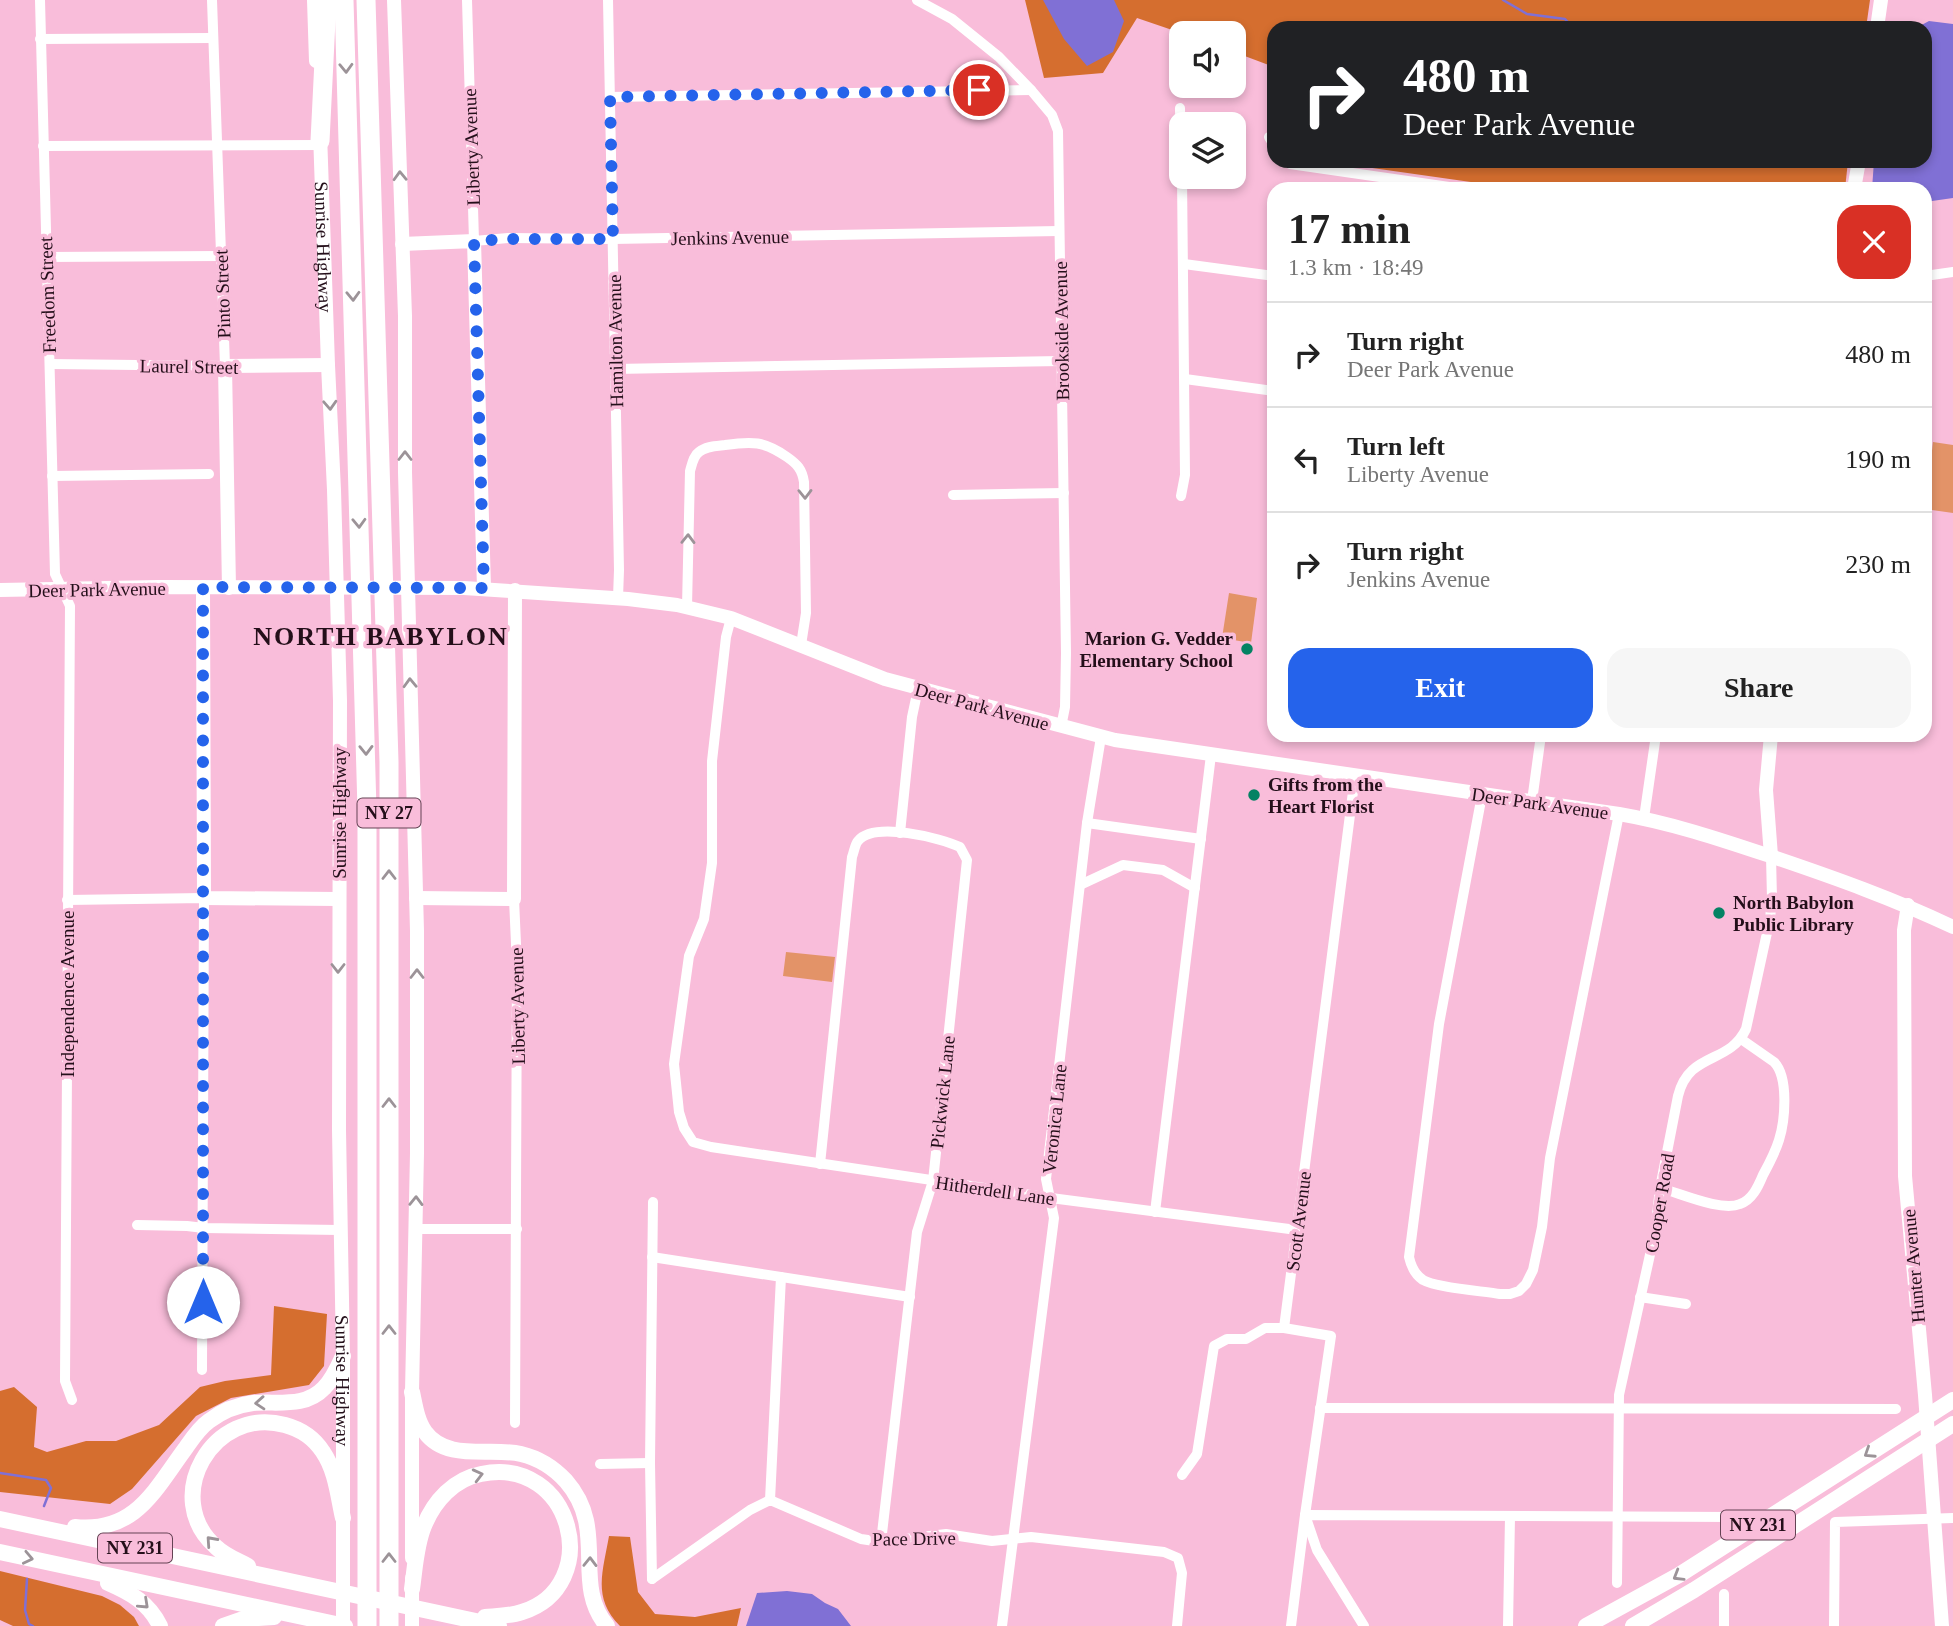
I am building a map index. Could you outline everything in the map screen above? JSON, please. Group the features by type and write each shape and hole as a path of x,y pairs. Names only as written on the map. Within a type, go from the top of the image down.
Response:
{"highway":[{"path":"320,143 327,0"},
{"name":"Sunrise Highway","path":"344,0 367,810 367,1626"},
{"name":"NY 27","path":"366,0 390,833 389,1626"}],"main road":[{"name":"Sunrise Highway","path":"314,0 339,646 338,900 344,1626"},
{"path":"394,0 416,898 412,1626"},
{"path":"1879,21 1881,0"},
{"name":"Jenkins Avenue","path":"402,244 474,241"},
{"name":"Liberty Avenue","path":"474,241 484,588"},
{"name":"Laurel Street","path":"225,366 328,365"},
{"name":"Pinto Street","path":"225,366 229,587"},
{"path":"203,587 204,898 338,900"},
{"name":"Deer Park Avenue","path":"0,590 203,587 484,588 618,598 687,607 731,618 863,672 1101,737 1619,814 1690,829 1864,888 1953,927"},
{"name":"Liberty Avenue","path":"514,899 515,590"},
{"path":"1770,742 1766,790 1771,856"},
{"path":"416,898 514,899"},
{"name":"Hunter Avenue","path":"1908,905 1904,930 1904,1159 1942,1626"},
{"path":"0,1519 90,1528 122,1521 135,1513 145,1502 195,1434 209,1421 240,1406 297,1402 310,1398 326,1386 343,1356"},
{"path":"412,1392 419,1421 428,1436 438,1444 459,1451 522,1454 548,1466 564,1479 586,1515 590,1536 592,1596 597,1612 607,1626"},
{"name":"NY 231","path":"1586,1626 1679,1575 1953,1400"},
{"path":"269,1576 215,1547 202,1530 195,1514 193,1498 196,1474 203,1458 220,1438 242,1426 267,1422 292,1427 307,1435 328,1461 343,1518"},
{"name":"NY 231","path":"1633,1626 1694,1590 1953,1424"},
{"path":"412,1589 425,1525 448,1490 473,1475 493,1472 513,1473 539,1484 554,1497 567,1524 569,1556 559,1583 547,1598 522,1612 503,1616 458,1617"},
{"name":"NY 231","path":"0,1519 499,1626"},
{"name":"NY 231","path":"0,1552 344,1626"},
{"path":"77,1569 133,1595 151,1611 160,1626"},
{"path":"223,1626 243,1619 298,1616"}],"street":[{"name":"Freedom Street","path":"40,0 55,575 62,588"},
{"name":"Pinto Street","path":"212,0 225,366"},
{"name":"Liberty Avenue","path":"467,0 474,241"},
{"name":"Hamilton Avenue","path":"608,0 620,581 618,598"},
{"name":"Brookside Avenue","path":"917,0 952,19 999,58 1052,115 1058,131 1064,493 1065,700 1061,727"},
{"path":"40,39 212,38"},
{"path":"610,97 1031,90"},
{"path":"1180,108 1180,112"},
{"path":"43,146 320,143"},
{"path":"1318,168 1415,182"},
{"path":"1181,189 1185,475 1181,496"},
{"name":"Jenkins Avenue","path":"474,241 1059,231"},
{"path":"46,257 220,256"},
{"path":"1184,264 1267,275"},
{"path":"1932,275 1953,272"},
{"path":"615,369 1061,360"},
{"name":"Laurel Street","path":"50,364 225,366"},
{"path":"1185,379 1267,390"},
{"path":"687,607 690,471 695,455 709,447 761,443 797,464 804,482 806,613 801,645"},
{"path":"52,476 209,474"},
{"path":"953,495 1064,493"},
{"name":"Independence Avenue","path":"62,588 70,606 65,1381 72,1400"},
{"name":"Hitherdell Lane","path":"731,618 726,637 713,747 713,849 707,898 704,919 689,956 674,1064 678,1112 693,1142 933,1181 1297,1230"},
{"path":"820,1164 852,856 858,841 869,834 900,833 913,710 918,688"},
{"name":"Veronica Lane","path":"1002,1626 1054,1218 1046,1179 1087,823 1101,737"},
{"path":"1532,801 1540,742"},
{"path":"1644,818 1655,742"},
{"path":"1155,1212 1211,755"},
{"name":"Scott Avenue","path":"1284,1328 1355,776"},
{"path":"1482,794 1438,1031 1410,1261 1414,1271 1432,1283 1500,1294 1514,1293 1527,1284 1534,1270 1550,1158 1619,814"},
{"path":"1087,823 1201,839"},
{"name":"Pickwick Lane","path":"881,1542 917,1232 933,1181 967,860 960,847 947,841 900,833"},
{"path":"1660,1188 1726,1206 1742,1203 1756,1190 1775,1152 1781,1134 1783,1076 1774,1062 1741,1039 1750,1016 1768,929 1772,899 1771,856"},
{"path":"1080,885 1123,865 1163,870 1195,888"},
{"path":"67,900 204,898 202,1370"},
{"name":"Liberty Avenue","path":"514,899 517,966 515,1423"},
{"name":"Cooper Road","path":"1617,1583 1618,1407 1655,1232 1660,1188 1678,1096 1685,1078 1696,1066 1732,1048 1741,1039"},
{"path":"653,1202 650,1463 652,1579 750,1510 770,1500 781,1277"},
{"path":"137,1225 340,1230"},
{"path":"416,1229 517,1229"},
{"path":"652,1257 910,1297"},
{"path":"1640,1297 1686,1304"},
{"path":"1182,1475 1197,1454 1214,1346 1227,1339 1246,1339 1265,1328 1284,1328 1331,1336 1291,1626"},
{"path":"1320,1408 1896,1409"},
{"path":"600,1464 650,1463"},
{"name":"Pace Drive","path":"770,1500 861,1539 881,1542 946,1534 992,1541 1031,1537 1164,1552 1178,1558 1182,1573 1177,1626"},
{"path":"1305,1515 1733,1517"},
{"path":"1305,1515 1317,1550 1364,1626"},
{"path":"1508,1626 1510,1517"},
{"path":"1834,1626 1835,1522 1953,1518"},
{"path":"1724,1594 1724,1626"}],"shaded area":[{"path":"1025,0 1870,0 1867,21 1267,21 1267,64 1246,56 1246,21 1169,21 1169,29 1137,18 1103,73 1044,78"},
{"path":"1043,0 1114,0 1124,21 1113,52 1087,66 1064,39"},
{"path":"1932,21 1953,24 1953,198 1932,201 1932,182 1872,182 1874,168 1932,168"},
{"path":"1372,168 1847,168 1846,182 1471,182"},
{"path":"1933,442 1953,445 1953,513 1932,510"},
{"path":"1229,593 1257,598 1251,643 1222,638"},
{"path":"786,952 835,957 832,982 783,976"},
{"path":"274,1306 327,1314 324,1366 309,1385 231,1398 196,1416 132,1489 110,1504 0,1492 0,1391 14,1387 37,1407 34,1447 47,1452 86,1441 116,1441 159,1425 200,1387 271,1375"},
{"path":"609,1536 630,1537 638,1592 655,1614 695,1617 741,1608 737,1626 620,1626 611,1616 603,1594 602,1572"},
{"path":"0,1571 102,1596 120,1605 134,1617 139,1626 13,1626 0,1620"},
{"path":"787,1591 812,1594 838,1609 851,1626 746,1626 757,1593"}],"waterway":[{"path":"1503,0 1527,14 1567,21"},
{"path":"0,1473 46,1480 51,1488 44,1506"},
{"path":"27,1579 25,1610 29,1624 33,1626"}],"place":[{"name":"Marion G. Vedder Elementary School","path":"1247,649"},
{"name":"Gifts from the Heart Florist","path":"1254,795"},
{"name":"North Babylon Public Library","path":"1719,913"}],"district":[{"name":"NORTH BABYLON","path":"381,636"}],"route":[{"path":"203,1302 203,587 484,588 474,241 613,239 610,97 979,90"}]}
